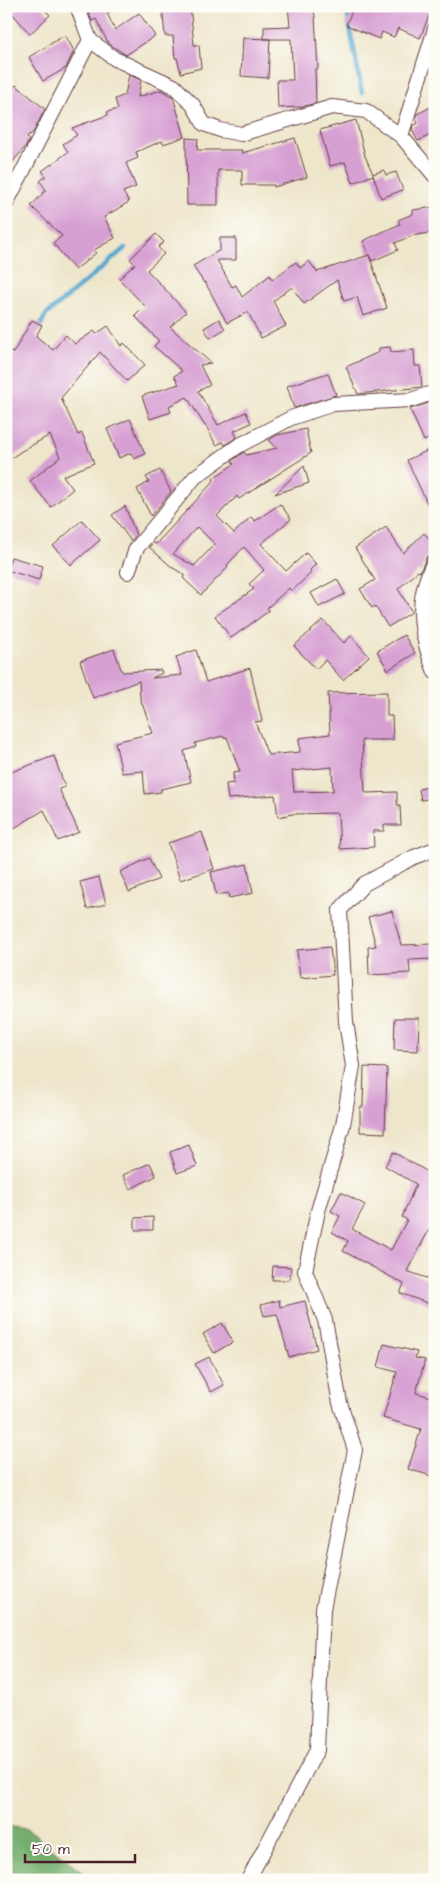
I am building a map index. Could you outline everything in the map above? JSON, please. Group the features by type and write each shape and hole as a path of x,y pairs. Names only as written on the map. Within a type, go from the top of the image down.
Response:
{"street":[{"path":"77,6 90,40 115,59 174,86 193,105 204,124 220,130 241,134 332,107 366,111 402,136 435,176"},
{"path":"402,136 435,29"},
{"path":"6,204 90,40"},
{"path":"128,572 136,549 195,477 238,446 291,418 333,404 411,400 435,392"},
{"path":"435,560 426,577 420,608 425,646 435,672"},
{"path":"248,1880 317,1750 323,1609 355,1450 340,1403 325,1320 305,1272 318,1211 343,1125 353,1066 346,1022 340,910 364,884 435,848"}],"green space":[{"path":"6,1826 27,1829 93,1880 6,1880"}],"building":[{"path":"6,6 41,6 50,15 30,34"},
{"path":"86,6 121,6 107,13 115,30 139,13 155,36 126,55 108,43 96,19 92,21"},
{"path":"162,6 190,6 194,45 199,45 201,68 181,73 177,58 175,58 173,36 165,36"},
{"path":"288,6 313,6 318,69 315,69 316,103 301,107 278,108 277,80 293,80 291,39 264,39 264,27 290,26"},
{"path":"354,6 433,6 420,38 398,28 394,37 382,32 379,39 346,25"},
{"path":"65,35 74,51 66,68 43,81 29,57"},
{"path":"243,38 270,39 268,78 241,76"},
{"path":"129,75 141,80 138,97 161,90 173,97 185,137 163,144 162,141 136,152 138,158 126,163 136,187 123,192 129,202 104,217 115,238 94,250 96,253 75,270 53,243 62,236 31,206 46,190 40,181 46,176 42,171 68,152 63,144 77,135 72,128 108,115 107,112 118,109 115,99 125,95"},
{"path":"16,85 45,109 34,131 27,138 29,140 26,146 6,170 6,97"},
{"path":"435,105 435,133 418,141 412,130 413,126 418,123 417,114"},
{"path":"356,120 365,156 373,174 384,170 386,175 396,172 403,190 381,198 373,175 353,183 345,162 330,166 320,130"},
{"path":"186,138 198,139 197,150 242,150 242,153 295,138 307,177 274,187 274,185 242,185 242,170 218,170 218,205 187,205"},
{"path":"435,207 435,232 411,236 395,243 398,250 372,261 363,241 400,224 398,220 413,214 413,210"},
{"path":"156,234 164,242 158,247 164,254 147,270 186,312 170,327 211,363 200,365 210,385 198,391 218,425 246,412 251,423 234,431 237,437 225,445 223,442 216,445 187,397 169,406 171,412 150,419 142,396 179,384 174,376 182,371 154,346 159,341 135,316 145,306 119,279 135,264 130,259"},
{"path":"220,238 236,238 236,260 217,260 232,287 236,285 242,297 270,275 272,280 296,262 300,268 309,261 317,272 369,255 387,308 363,316 357,297 344,301 337,280 304,304 292,287 273,301 286,326 261,338 248,312 227,323 205,282 193,266 220,250"},
{"path":"219,319 225,329 210,338 204,328"},
{"path":"32,320 42,325 36,336 53,350 66,335 75,344 94,331 96,334 108,326 121,346 124,343 145,365 127,381 100,352 61,398 78,435 82,433 94,463 63,476 73,489 51,507 30,481 60,457 50,435 6,462 6,349 13,353"},
{"path":"390,347 391,352 414,350 415,366 420,366 422,387 358,394 346,367 379,352 379,348"},
{"path":"328,373 336,395 294,408 287,386"},
{"path":"435,401 435,436 424,441 410,409"},
{"path":"130,419 145,454 134,459 131,453 119,458 107,429"},
{"path":"306,429 311,453 239,499 237,496 217,516 234,533 251,517 255,521 280,504 291,519 261,544 286,571 306,553 316,564 310,570 311,573 292,591 289,588 267,608 269,611 231,638 215,616 254,589 249,584 264,570 244,547 201,595 183,578 185,575 173,568 149,547 153,543 156,544 212,483 213,478 234,464 232,461 244,452 246,455 277,448 269,440 277,435","holes":["197,527 215,544 194,566 173,554"]},
{"path":"435,447 435,520 407,460"},
{"path":"304,466 309,483 275,494"},
{"path":"160,470 171,492 151,516 137,489 149,482 146,477"},
{"path":"125,506 136,535 131,541 112,515"},
{"path":"82,520 100,540 71,565 53,546"},
{"path":"386,527 403,553 424,533 435,545 435,551 427,556 420,572 418,571 398,589 412,612 388,627 375,606 372,608 360,589 375,580 355,548"},
{"path":"11,557 43,566 39,580 7,570"},
{"path":"337,579 345,594 319,607 311,593"},
{"path":"323,620 344,643 351,636 369,656 343,680 325,660 316,669 294,646"},
{"path":"404,635 415,653 388,670 377,651"},
{"path":"114,649 122,672 161,670 162,673 152,678 182,675 176,657 196,650 206,682 250,668 262,721 255,722 268,755 300,752 299,738 330,734 328,693 387,692 387,716 392,716 393,740 362,740 365,791 366,793 397,792 397,805 400,805 401,825 384,825 384,831 373,831 374,847 340,849 338,813 292,814 278,817 275,795 228,799 226,784 234,783 233,773 240,772 227,737 224,738 223,736 195,743 196,747 184,751 191,782 161,789 161,792 145,794 143,771 122,773 115,742 153,733 140,698 139,681 93,698 80,661","holes":["332,767 333,791 294,792 292,771"]},
{"path":"54,756 65,787 59,789 79,832 58,841 44,810 6,833 6,774"},
{"path":"433,786 435,798 421,800 419,789"},
{"path":"202,832 214,869 180,880 168,843"},
{"path":"149,858 159,879 129,892 120,872"},
{"path":"247,864 253,893 229,898 228,893 216,895 211,872"},
{"path":"99,877 106,904 87,909 80,882"},
{"path":"392,911 401,945 435,944 435,959 409,960 410,973 369,975 368,947 376,946 368,917"},
{"path":"330,947 333,975 300,978 297,950"},
{"path":"395,1018 419,1018 418,1051 394,1050"},
{"path":"364,1067 387,1068 385,1133 360,1132 360,1107 363,1107"},
{"path":"189,1145 197,1166 177,1173 170,1152"},
{"path":"393,1152 435,1176 435,1232 429,1230 407,1271 435,1281 435,1306 400,1293 404,1284 343,1251 348,1241 332,1232 340,1216 331,1211 341,1192 365,1205 352,1229 391,1250 407,1220 402,1217 416,1184 385,1166"},
{"path":"150,1163 156,1176 130,1189 123,1175"},
{"path":"153,1217 153,1230 135,1230 135,1218"},
{"path":"273,1266 291,1267 290,1280 272,1280"},
{"path":"279,1300 280,1307 305,1301 317,1349 289,1357 277,1314 264,1316 261,1305"},
{"path":"222,1323 233,1342 214,1353 203,1334"},
{"path":"384,1344 417,1352 415,1358 425,1360 416,1393 435,1398 435,1477 408,1469 421,1429 383,1418 397,1372 378,1367"},
{"path":"209,1357 224,1385 211,1392 195,1364"}],"waterway":[{"path":"346,6 362,93"},
{"path":"39,328 46,315 125,248"}]}
